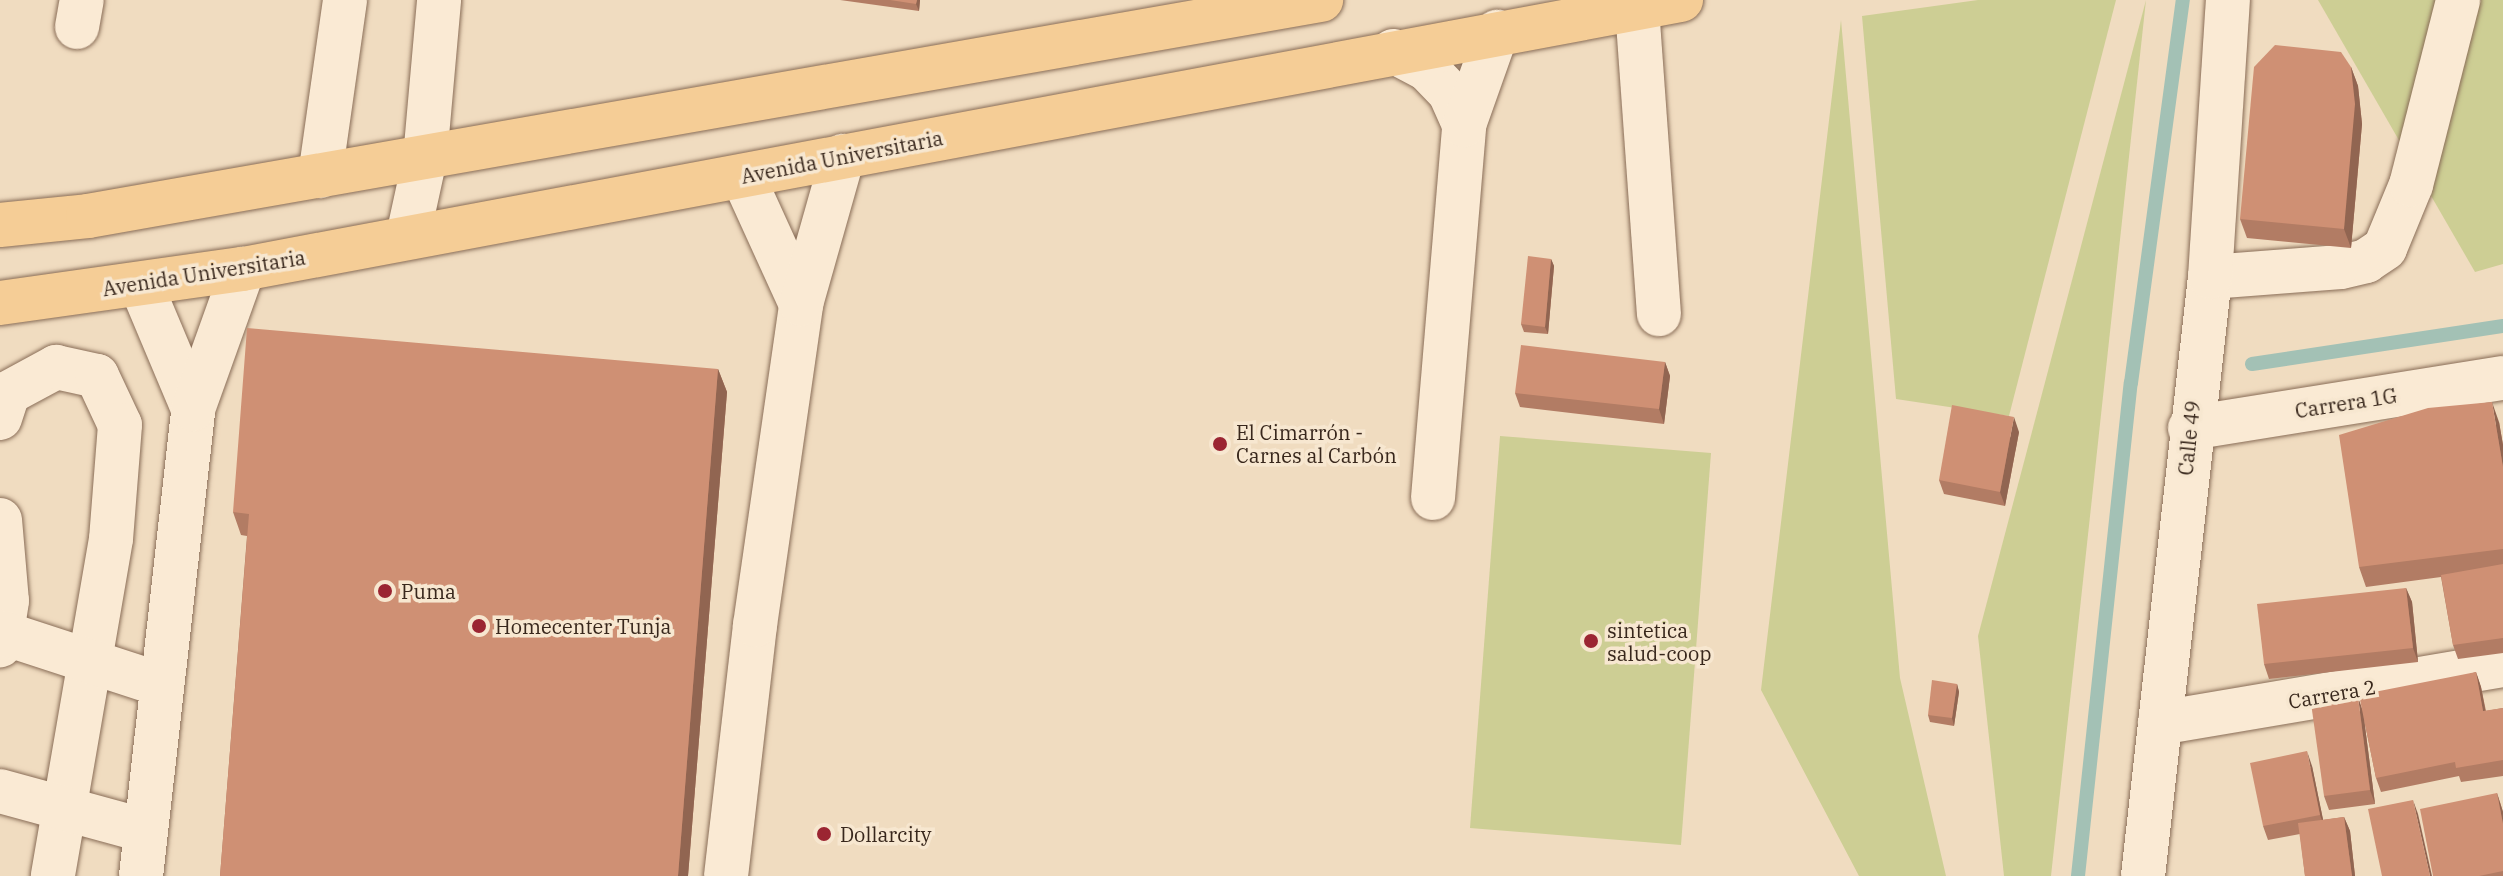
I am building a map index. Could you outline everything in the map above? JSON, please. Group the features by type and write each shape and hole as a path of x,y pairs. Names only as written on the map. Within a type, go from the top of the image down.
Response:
{"main road":[{"path":"0,225 88,216 1321,0"},
{"name":"Avenida Universitaria","path":"0,303 243,269 408,236 743,177 1393,51 1681,0"}],"street":[{"path":"320,176 345,0"},
{"path":"408,236 425,158 439,0"},
{"name":"Calle 49","path":"2143,876 2190,428 2210,277 2228,0"},
{"path":"2210,277 2341,267 2366,261 2385,248 2411,185 2458,0"},
{"path":"1637,8 1659,314"},
{"path":"1433,498 1464,125 1497,32"},
{"path":"1393,51 1427,69 1450,93 1464,125"},
{"path":"726,876 755,625 801,304 843,156"},
{"path":"743,177 801,304"},
{"path":"141,876 193,409 243,269"},
{"path":"141,285 193,409"},
{"path":"0,418 8,393 56,367 97,376 120,425 111,539 53,876"},
{"name":"Carrera 1G","path":"2190,428 2503,378"},
{"path":"0,520 7,601 1,637 162,685"},
{"name":"Carrera 2","path":"2160,723 2503,665"},
{"path":"0,791 146,831"}],"green space":[{"path":"1978,0 2116,0 2009,416 1896,399 1862,16"},
{"path":"2146,0 2051,876 2004,876 1978,636"},
{"path":"2318,0 2503,0 2503,264 2475,272"},
{"path":"1841,20 1900,678 1946,876 1859,876 1761,690"},
{"name":"sintetica salud-coop","path":"1500,436 1711,453 1681,845 1470,828"}],"building":[{"path":"890,0 917,0 916,4"},
{"path":"2275,45 2341,52 2351,67 2355,104 2344,229 2240,219 2254,67"},
{"path":"1528,256 1551,259 1545,327 1521,324"},
{"name":"Homecenter Tunja","path":"247,328 718,369 678,876 220,876 249,514 233,512"},
{"path":"1521,345 1665,362 1659,409 1515,393"},
{"path":"2492,402 2503,467 2503,549 2359,567 2339,435 2428,408"},
{"path":"1952,405 2014,417 2000,492 1939,480"},
{"path":"2503,564 2503,638 2453,645 2441,575"},
{"path":"2406,588 2413,648 2264,664 2257,604"},
{"path":"2476,672 2483,711 2503,708 2503,760 2456,768 2455,762 2376,778 2359,695"},
{"path":"1932,680 1957,684 1952,718 1928,715"},
{"path":"2358,697 2370,790 2324,796 2311,703"},
{"path":"2307,751 2320,815 2263,826 2250,763"},
{"path":"2497,793 2503,824 2503,871 2479,876 2433,876 2420,809"},
{"path":"2413,800 2430,876 2382,876 2368,809"},
{"path":"2344,817 2352,876 2305,876 2298,823"}],"waterway":[{"path":"2078,876 2131,383 2183,0"},
{"path":"2252,364 2503,326"}],"place":[{"name":"El Cimarrón - Carnes al Carbón","path":"1220,444"},
{"name":"Puma","path":"385,591"},
{"name":"Homecenter Tunja","path":"479,626"},
{"name":"sintetica salud-coop","path":"1591,641"},
{"name":"Dollarcity","path":"824,834"}]}
